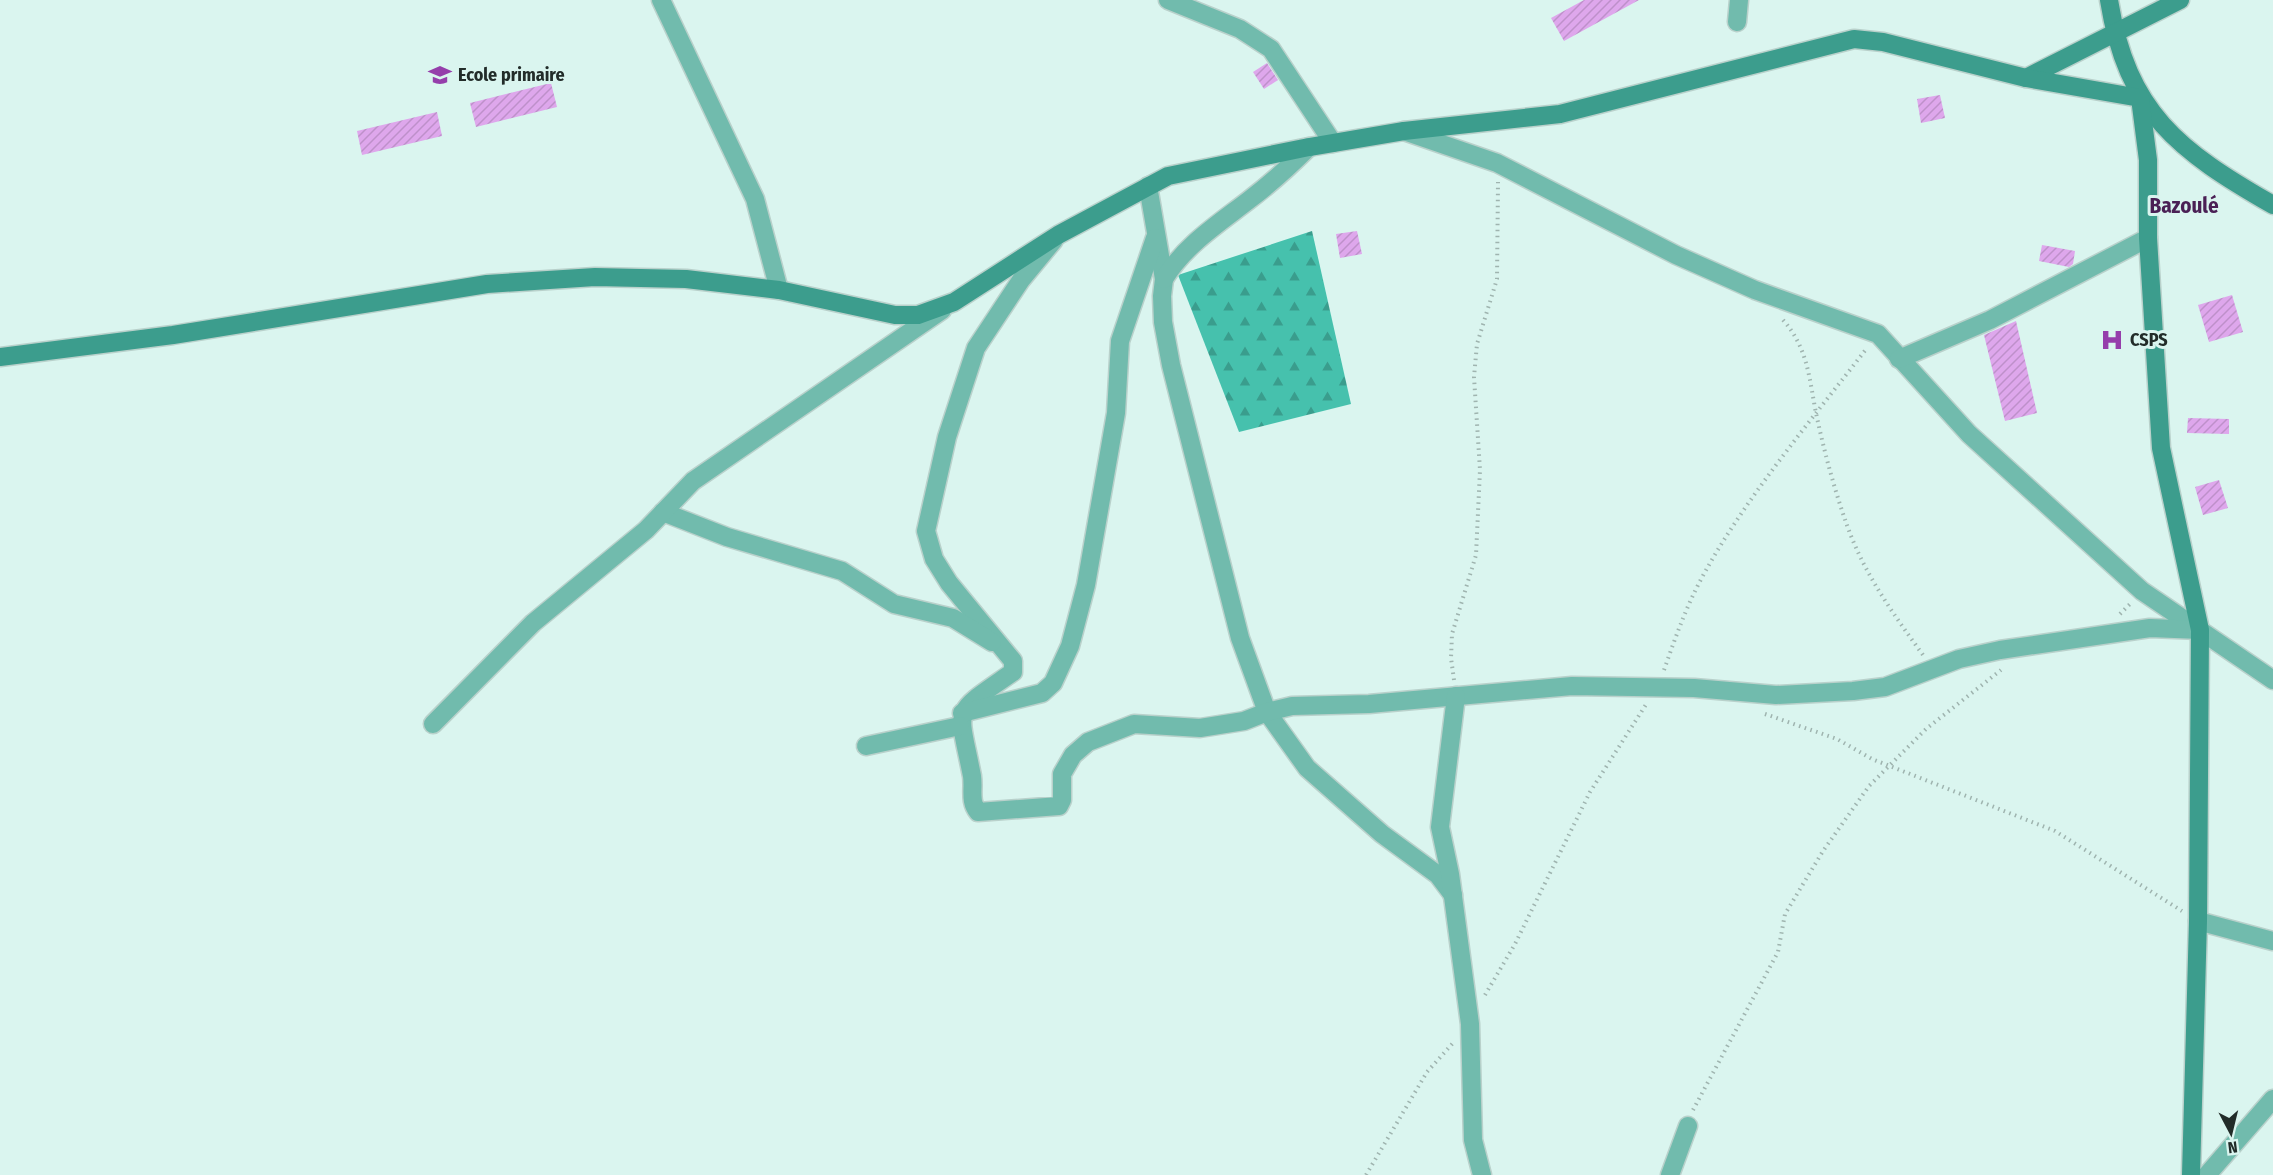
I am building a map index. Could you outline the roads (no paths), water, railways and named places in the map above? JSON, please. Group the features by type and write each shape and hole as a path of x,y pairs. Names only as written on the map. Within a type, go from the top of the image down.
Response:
{"street":[{"path":"661,0 755,199 779,290"},
{"path":"1168,0 1240,29 1272,49 1333,143"},
{"path":"1737,22 1739,0"},
{"path":"2109,0 2126,65 2140,98 2157,121 2179,144 2204,163 2273,205"},
{"path":"2026,78 2181,0"},
{"path":"434,724 533,623 646,530 693,481 954,302 1058,235 1148,186 1179,173 1404,131 1560,114 1854,39 1883,42 2026,78 2140,98"},
{"path":"2140,98 2148,160 2148,238 2161,448 2200,630 2198,921 2191,1175"},
{"path":"1404,131 1497,163 1733,280 1878,334 1969,434 2142,591 2200,630 2265,668 2273,680"},
{"path":"1164,279 1174,262 1193,243 1269,184 1309,147"},
{"path":"1148,186 1164,279 1163,322 1171,365 1240,638 1267,712 1307,768 1382,834 1438,875 1453,895"},
{"path":"866,746 1042,693 1053,683 1070,646 1086,585 1116,413 1120,341 1156,233"},
{"path":"1058,235 1021,280 976,348 947,437 926,531 934,559 949,583 1013,661 1013,672 968,704 961,719 973,779 972,801 978,812 1059,806 1062,800 1062,774 1066,764 1088,742 1134,724 1200,728 1225,725 1292,706 1369,704 1572,686 1694,688 1776,695 1853,691 1885,687 1972,655 2150,628 2200,630"},
{"path":"1899,359 1990,320 2148,238"},
{"path":"0,357 173,335 488,284 595,277 686,279 779,290 895,315 918,315 954,302"},
{"path":"663,512 727,537 842,571 894,604 953,618 1006,650"},
{"path":"1456,696 1440,827 1453,895 1470,1024 1473,1140 1482,1175"},
{"path":"2198,921 2273,941"},
{"path":"2207,1175 2273,1099"},
{"path":"1670,1175 1688,1126"}],"place":[{"name":"Ecole primaire","path":"440,75"},
{"name":"CSPS","path":"2112,340"}],"district":[{"name":"Bazoulé","path":"2184,206"}]}
